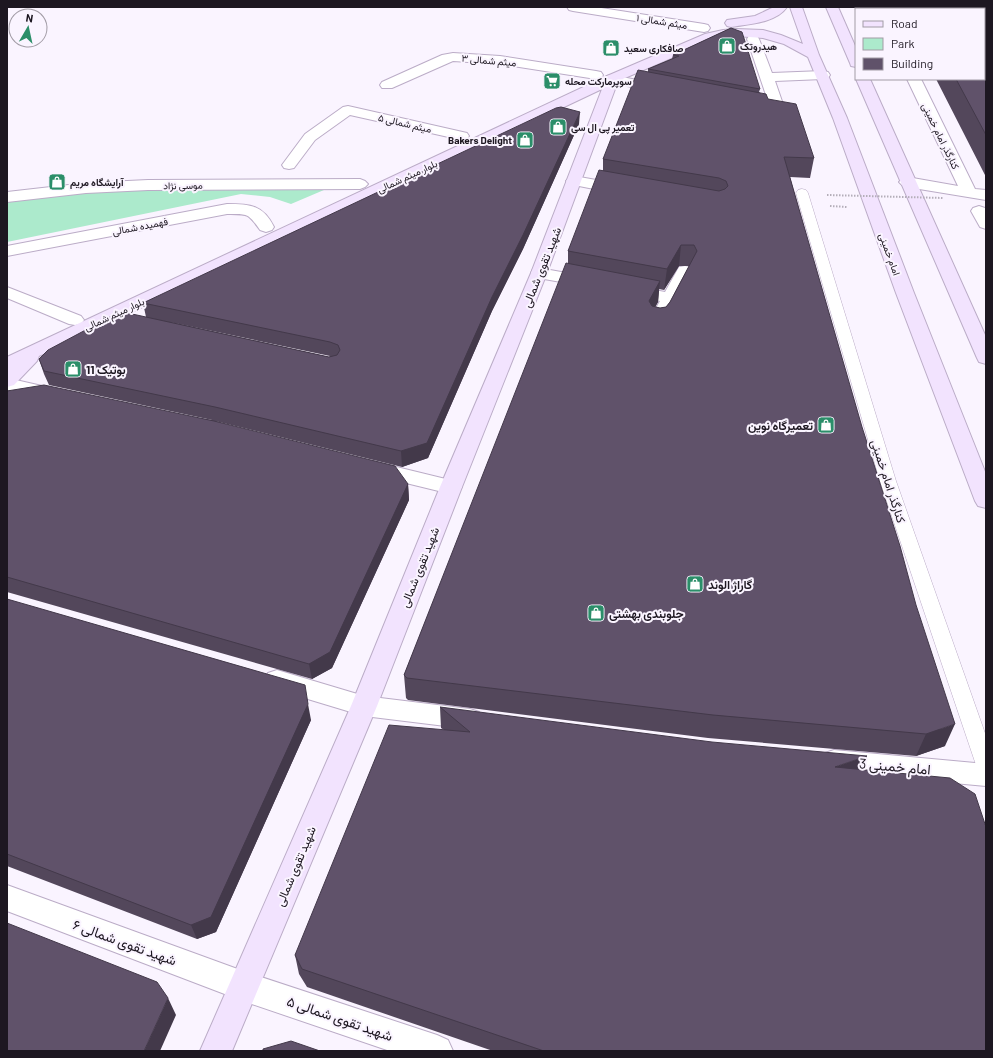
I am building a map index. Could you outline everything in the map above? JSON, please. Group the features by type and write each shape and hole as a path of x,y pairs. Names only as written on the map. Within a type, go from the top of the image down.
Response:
{"main road":[{"name":"بلوار میثم شمالی","path":"7,350 75,320 266,227 462,136 604,77 709,37 724,33 754,31 773,12 781,7"},
{"name":"امام خمینی","path":"796,7 813,55 823,75 905,293 986,501"},
{"path":"832,7 855,61"},
{"name":"بلوار میثم شمالی","path":"7,364 704,28 754,31 786,40 800,46 813,55"},
{"name":"شهید تقوی شمالی","path":"216,1051 364,706 451,487 539,273 574,181 604,77"},
{"path":"863,80 907,182 986,358"},
{"path":"7,383 38,349"}],"street":[{"name":"میثم شمالی ۱","path":"573,7 704,28"},
{"path":"748,104 778,110 754,31"},
{"name":"میثم شمالی ۳","path":"388,85 447,58 453,57 500,60 672,90"},
{"path":"767,77 823,75"},
{"name":"کنارگذر امام خمینی","path":"914,80 969,192"},
{"name":"میثم شمالی ۵","path":"289,165 310,137 348,110 462,136"},
{"path":"574,181 637,192"},
{"path":"907,182 986,195"},
{"name":"موسی نژاد","path":"8,197 86,188 148,185 360,184"},
{"name":"فهمیده شمالی","path":"7,251 227,209 244,209 255,213 262,217 266,227"},
{"path":"658,323 684,270"},
{"path":"539,273 670,298"},
{"path":"7,292 75,320"},
{"path":"109,316 140,323"},
{"path":"7,383 77,399"},
{"path":"353,463 451,487"},
{"path":"259,675 364,706 489,722"},
{"name":"امام خمینی 3","path":"811,759 986,775"},
{"name":"شهید تقوی شمالی ۶","path":"7,898 243,986"},
{"name":"شهید تقوی شمالی ۵","path":"243,986 437,1051"}],"lane":[{"name":"کنارگذر امام خمینی","path":"804,199 888,481 986,765"}],"path":[{"path":"827,195 943,198"},
{"path":"804,199 873,207"}],"green space":[{"path":"331,187 291,204 270,197 241,194 7,242 7,200 129,188"}],"building":[{"path":"986,7 986,135 957,80 985,80 985,8 912,8"},
{"path":"731,28 742,32 760,89 648,69 679,56 673,55"},
{"path":"638,70 766,94 768,99 796,104 814,158 784,157 862,427 900,546 916,605 955,724 926,734 713,715 407,678 404,675 566,263 660,281 649,301 652,306 660,308 666,307 670,302 697,251 694,245 681,245 667,269 568,251 599,170 719,191 728,186 726,181 719,178 603,159"},
{"path":"561,107 580,112 523,235 492,297 427,443 401,451 215,407 44,371 39,359 48,350 110,317 114,317 123,312 329,357 337,355 340,350 338,345 330,342 143,303 556,108"},
{"path":"44,385 214,421 395,466 408,484 330,652 309,664 7,577 7,391"},
{"path":"7,599 305,685 308,704 211,917 191,925 7,854"},
{"path":"440,707 712,742 867,756 835,767 950,778 975,794 986,827 986,1051 544,1051 302,969 295,955 389,725 470,732"},
{"path":"7,923 157,982 168,998 144,1051 7,1051"},
{"path":"291,1041 320,1051 263,1051 263,1049"}],"place":[{"name":"هیدروتک","path":"727,46"},
{"name":"صافکاری سعید","path":"611,48"},
{"name":"سوپرمارکت محله","path":"552,81"},
{"name":"تعمیر پی ال سی","path":"558,127"},
{"name":"Bakers Delight","path":"525,140"},
{"name":"آرایشگاه مریم","path":"57,182"},
{"name":"بوتیک 11","path":"73,369"},
{"name":"تعمیرگاه نوین","path":"826,425"},
{"name":"گاراژ الوند","path":"695,584"},
{"name":"جلوبندی بهشتی","path":"596,613"}]}
